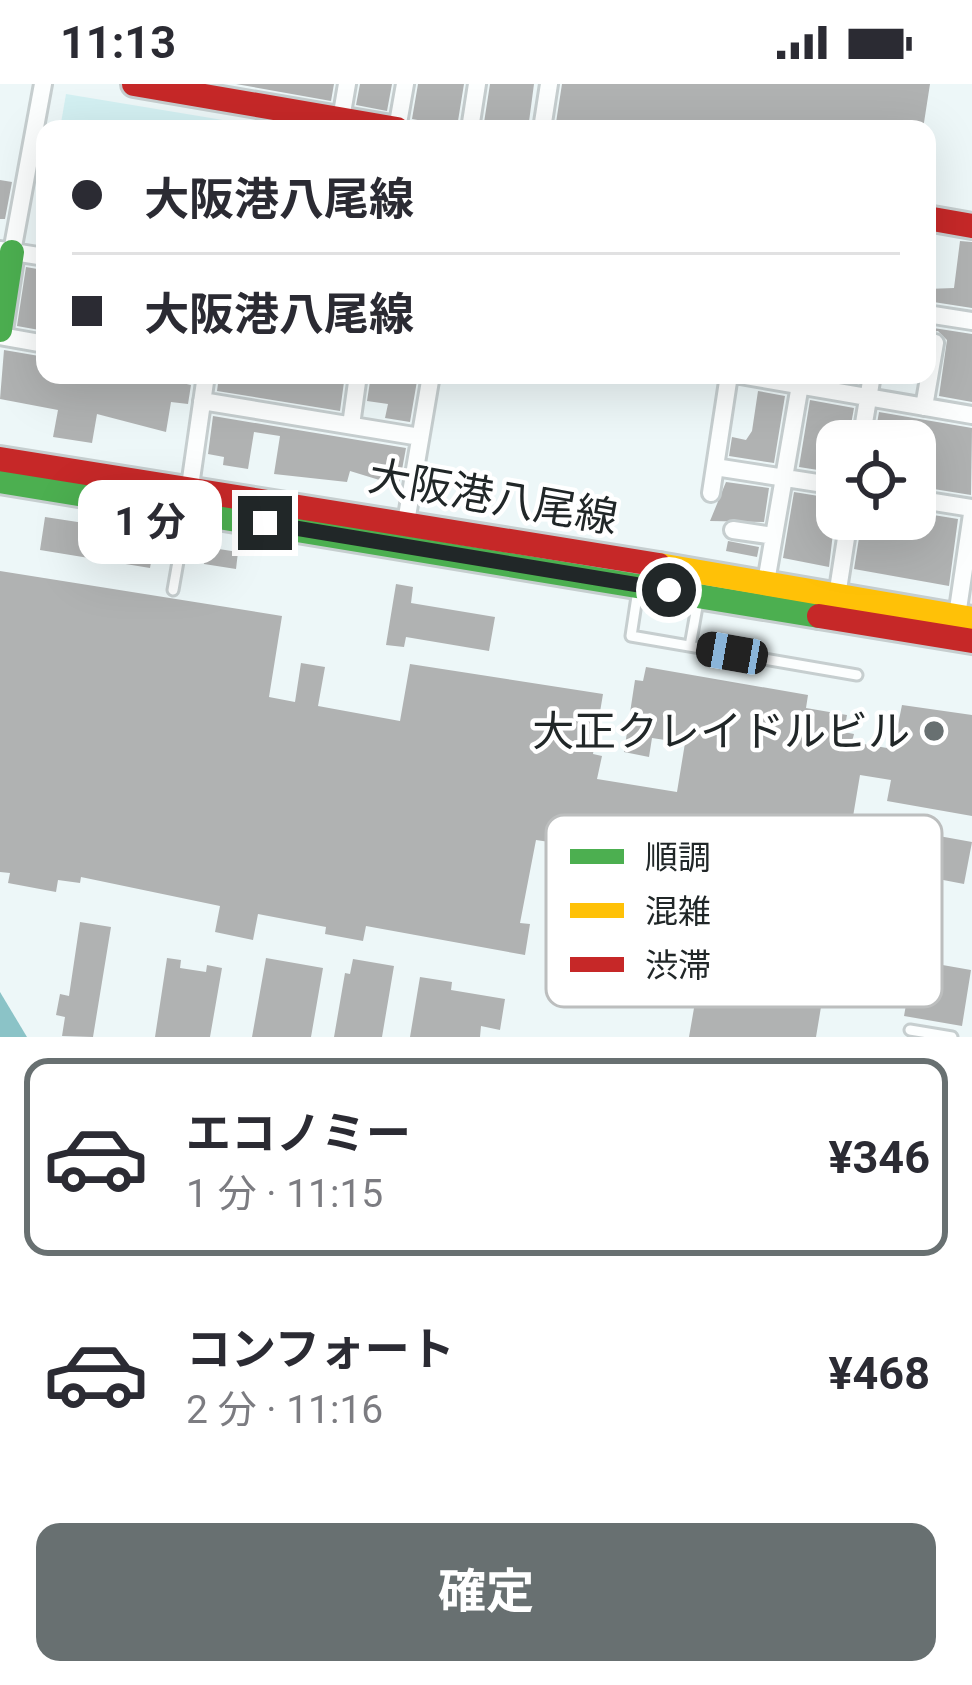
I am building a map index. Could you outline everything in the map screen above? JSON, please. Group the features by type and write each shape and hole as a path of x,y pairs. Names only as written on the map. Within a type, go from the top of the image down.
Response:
{"main road":[{"path":"134,84 258,94 346,120"},
{"path":"936,220 972,226"},
{"path":"0,333 6,251"},
{"name":"大阪港八尾線","path":"0,459 189,499 641,573 766,582 964,617"},
{"name":"大阪港八尾線","path":"0,481 189,499"},
{"name":"大阪港八尾線","path":"641,573 698,596 972,641"}],"street":[{"path":"36,256 6,251 43,84"},
{"path":"340,119 347,84"},
{"path":"399,120 405,84"},
{"path":"471,120 477,84"},
{"path":"543,120 549,84"},
{"path":"936,315 972,321"},
{"path":"0,333 36,342"},
{"path":"189,499 205,384"},
{"path":"351,425 357,384"},
{"path":"404,534 429,384"},
{"path":"711,493 728,384"},
{"path":"789,384 972,415"},
{"path":"864,420 870,384"},
{"path":"924,407 928,384"},
{"path":"766,582 800,386"},
{"path":"202,401 420,436"},
{"path":"715,467 816,483"},
{"path":"936,503 972,511 964,617"},
{"path":"733,530 774,536"},
{"path":"837,596 845,540"}],"lane":[{"path":"173,590 189,499"},
{"path":"641,573 631,636 857,675"},
{"path":"690,646 698,596"},
{"path":"910,1030 952,1037"}],"shaded area":[{"path":"66,94 223,120 62,120"}],"water":[{"path":"0,992 27,1037 0,1037"}],"building":[{"path":"236,84 334,84 331,101"},
{"path":"360,84 392,84 387,111 356,105"},
{"path":"418,84 464,84 458,120 412,119"},
{"path":"490,84 534,84 529,120 484,120"},
{"path":"562,84 930,84 924,120 556,120"},
{"path":"0,180 12,182 5,219 0,219"},
{"path":"960,241 972,242 972,308 936,302 936,289 954,288"},
{"path":"26,267 36,269 36,329 17,326"},
{"path":"938,331 972,334 972,402 939,396 947,340"},
{"path":"4,350 36,355 36,384 191,385 188,404 171,402 166,432 97,414 92,443 53,437 58,410 0,399"},
{"path":"218,384 344,384 340,411 217,391"},
{"path":"370,384 416,384 410,422 385,418 388,404 367,401"},
{"path":"758,391 785,396 774,463 729,456 732,437 746,440 752,431"},
{"path":"810,400 854,408 852,420 816,420 816,470 799,467"},
{"path":"879,412 926,420 878,420"},
{"path":"213,416 406,448 399,486 350,471 347,482 274,474 280,436 254,432 248,469 223,465 224,457 208,454"},
{"path":"936,422 972,428 971,495 936,489"},
{"path":"726,482 769,488 764,522 710,521"},
{"path":"794,492 816,496 816,540 832,540 829,567 783,558"},
{"path":"936,515 958,519 949,586 854,569 859,540 936,540"},
{"path":"45,517 156,534 150,568 40,550"},
{"path":"728,541 759,547 757,557 726,551"},
{"path":"206,547 238,552 236,569 204,564"},
{"path":"0,571 282,616 269,697 295,702 301,663 325,667 318,706 400,721 410,664 603,694 593,754 602,756 597,779 677,792 685,743 652,738 649,757 624,752 635,680 643,681 646,667 808,695 806,708 847,715 844,732 854,734 852,742 893,749 902,705 972,715 972,816 887,801 891,780 860,775 853,815 546,815 546,841 536,840 520,923 530,924 525,955 366,926 363,941 325,934 326,927 258,914 253,940 215,932 220,906 81,877 80,883 58,880 56,892 8,883 10,873 0,872"},
{"path":"396,584 413,587 411,603 495,617 489,651 406,637 404,647 386,645"},
{"path":"942,837 972,842 964,884 942,880"},
{"path":"80,922 111,927 93,1037 62,1036 65,1017 56,1015 60,994 69,996"},
{"path":"167,958 181,960 180,968 206,972 207,965 222,968 210,1037 155,1037"},
{"path":"266,958 323,968 311,1037 252,1037"},
{"path":"353,959 394,966 382,1037 334,1037 345,973 350,974"},
{"path":"942,965 971,970 962,1026 904,1016 906,1007 942,1007"},
{"path":"420,977 452,982 451,990 505,999 500,1030 481,1026 480,1037 410,1037"},
{"path":"694,1007 821,1007 816,1037 689,1037"}],"traffic: fast":[{"path":"0,330 12,252"},
{"path":"0,481 819,616"}],"traffic: slow":[{"path":"659,565 972,619"}],"traffic: jam":[{"path":"134,84 344,120"},
{"path":"936,220 972,226"},
{"path":"0,459 659,565"},
{"path":"819,616 972,641"}],"place":[{"name":"大正クレイドルビル","path":"934,731"}],"route":[{"path":"265,523 669,590"}]}
